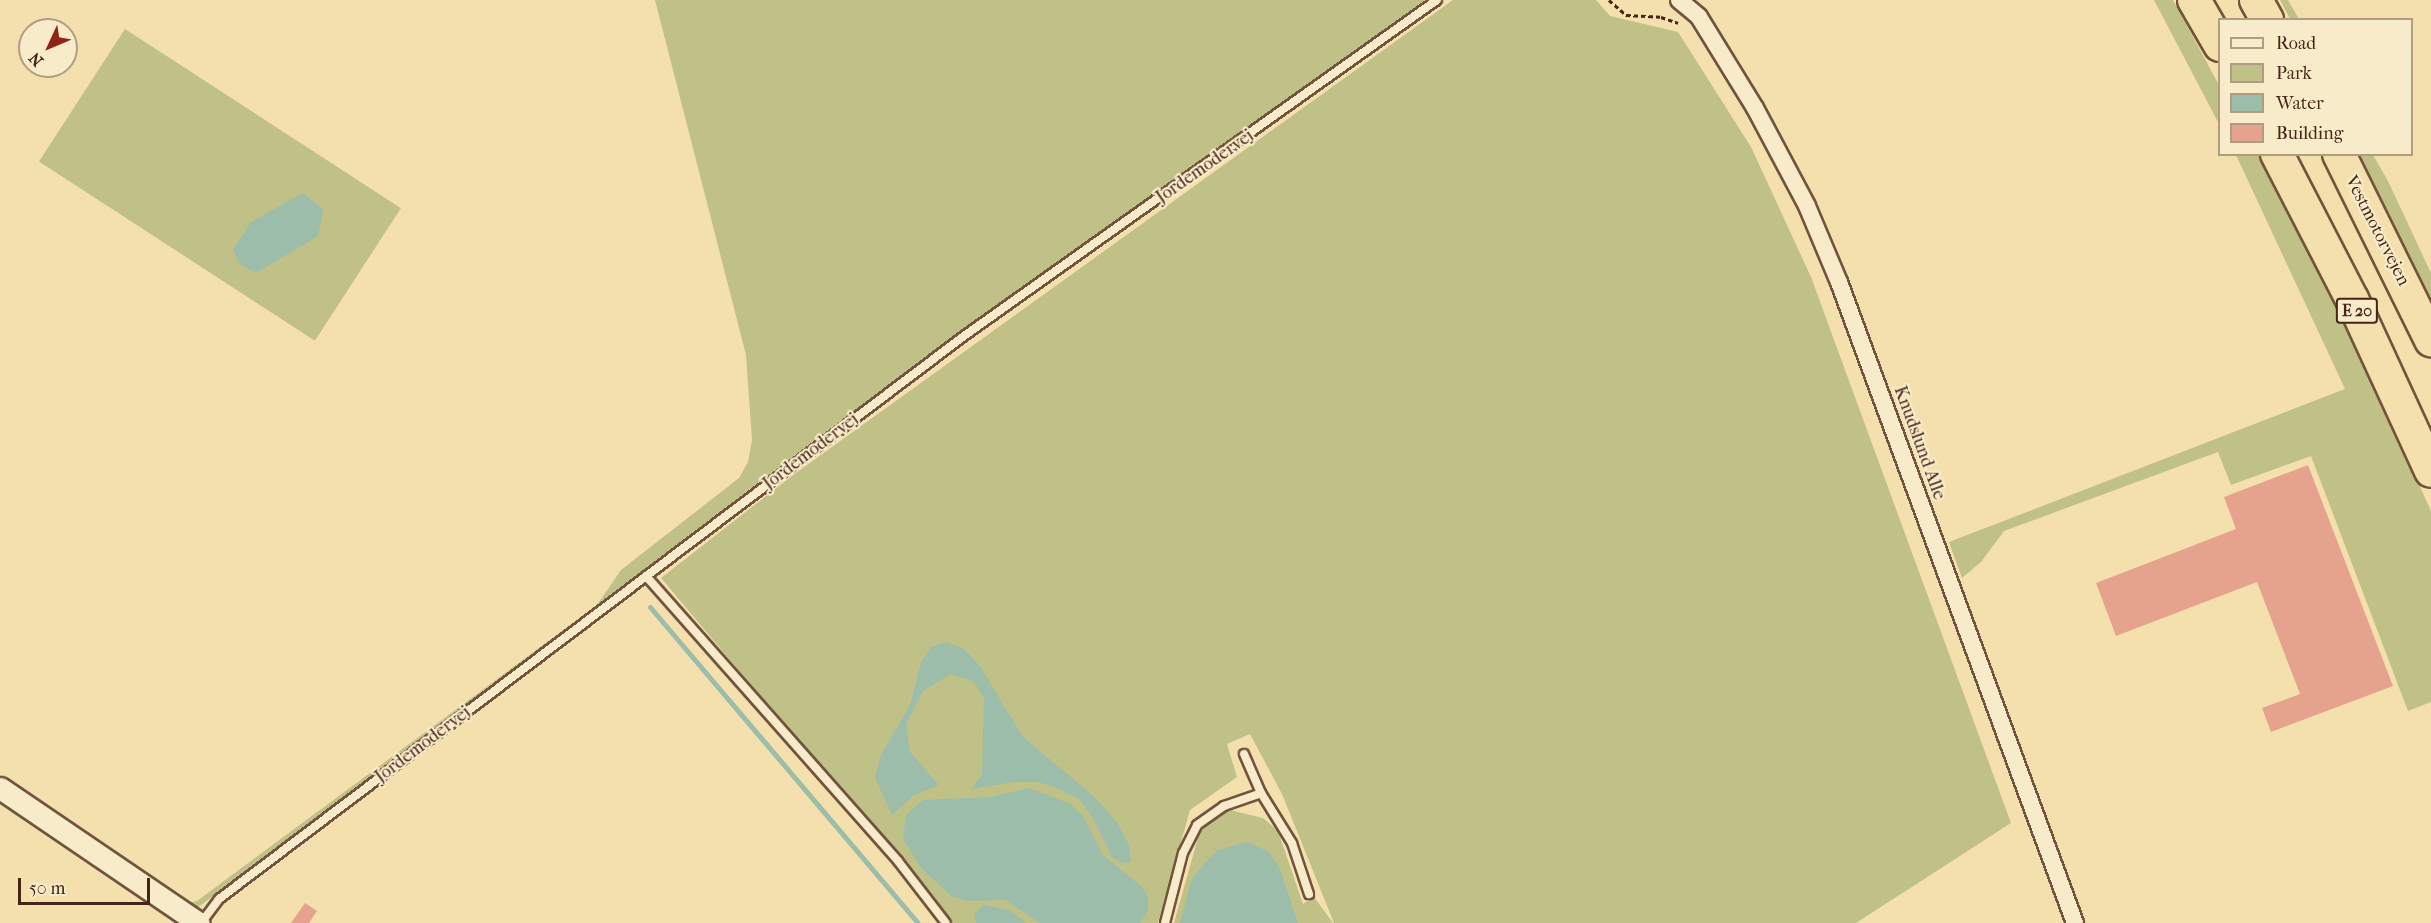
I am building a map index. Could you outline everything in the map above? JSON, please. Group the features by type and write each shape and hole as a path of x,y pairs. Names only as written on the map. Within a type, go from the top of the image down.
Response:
{"highway":[{"path":"2194,0 2218,42"},
{"path":"2256,0 2266,18"},
{"path":"2268,0 2274,18"},
{"name":"E 20","path":"2278,156 2352,299 2431,471"},
{"name":"Vestmotorvejen","path":"2339,156 2431,340"}],"street":[{"name":"Knudslund Alle","path":"1679,0 1698,17 1755,108 1807,206 1843,292 2075,923"},
{"name":"Jordemodervej","path":"0,788 200,923"}],"lane":[{"name":"Jordemodervej","path":"200,923 219,899 964,336 1437,0"},
{"path":"646,576 898,861 946,923"},
{"path":"1244,754 1261,793 1292,843 1309,894"},
{"path":"1165,923 1183,853 1197,825 1224,806 1261,793"}],"path":[{"path":"1609,0 1626,15 1661,17 1685,29"}],"green space":[{"path":"655,0 1425,0 836,424 200,906 193,909 0,783 0,776 188,903 197,901 597,605 621,570 739,478 748,462 752,440 746,355"},
{"path":"1453,0 1596,0 1610,16 1678,32 1751,147 1811,277 2011,823 1856,923 1334,923 1282,794 1250,734 1227,744 1237,777 1190,810 1158,923 951,923 661,578 793,475"},
{"path":"2154,0 2173,0 2218,83 2218,122"},
{"path":"2280,0 2288,0 2298,18 2289,18"},
{"path":"125,29 401,208 315,341 39,162"},
{"path":"2236,156 2259,156 2371,378 2431,511 2431,702 2408,711 2311,456 2231,485 2218,452 2004,531 1981,562 1962,578 1949,542 2345,389"},
{"path":"2359,156 2374,156 2388,181 2431,273 2431,299"},
{"path":"1230,810 1263,818 1278,831 1303,904 1314,897 1333,923 1174,923 1199,834 1212,819"}],"water":[{"path":"303,193 323,209 318,236 256,273 240,264 233,250 251,222"},
{"path":"947,642 964,649 980,666 1022,736 1097,799 1118,824 1129,845 1131,862 1123,863 1112,857 1093,818 1079,799 1055,787 1037,782 1014,782 971,789 982,774 984,697 973,681 951,674 923,691 906,724 910,752 939,785 914,795 892,815 875,778 881,755 910,705 921,662 931,647"},
{"path":"1029,788 1071,804 1084,817 1103,855 1142,887 1148,898 1148,911 1140,923 1040,923 1005,900 967,901 951,896 921,868 903,839 906,815 923,800 990,797"},
{"path":"1247,842 1269,852 1280,869 1298,923 1180,923 1192,879 1204,864 1218,850"},
{"path":"984,905 1009,910 1027,923 976,923 974,914"}],"building":[{"path":"2308,465 2393,686 2271,732 2262,708 2300,694 2257,582 2116,636 2096,583 2236,529 2224,497"},
{"path":"305,903 317,911 309,923 291,923"}],"waterway":[{"path":"650,607 918,923"}]}
